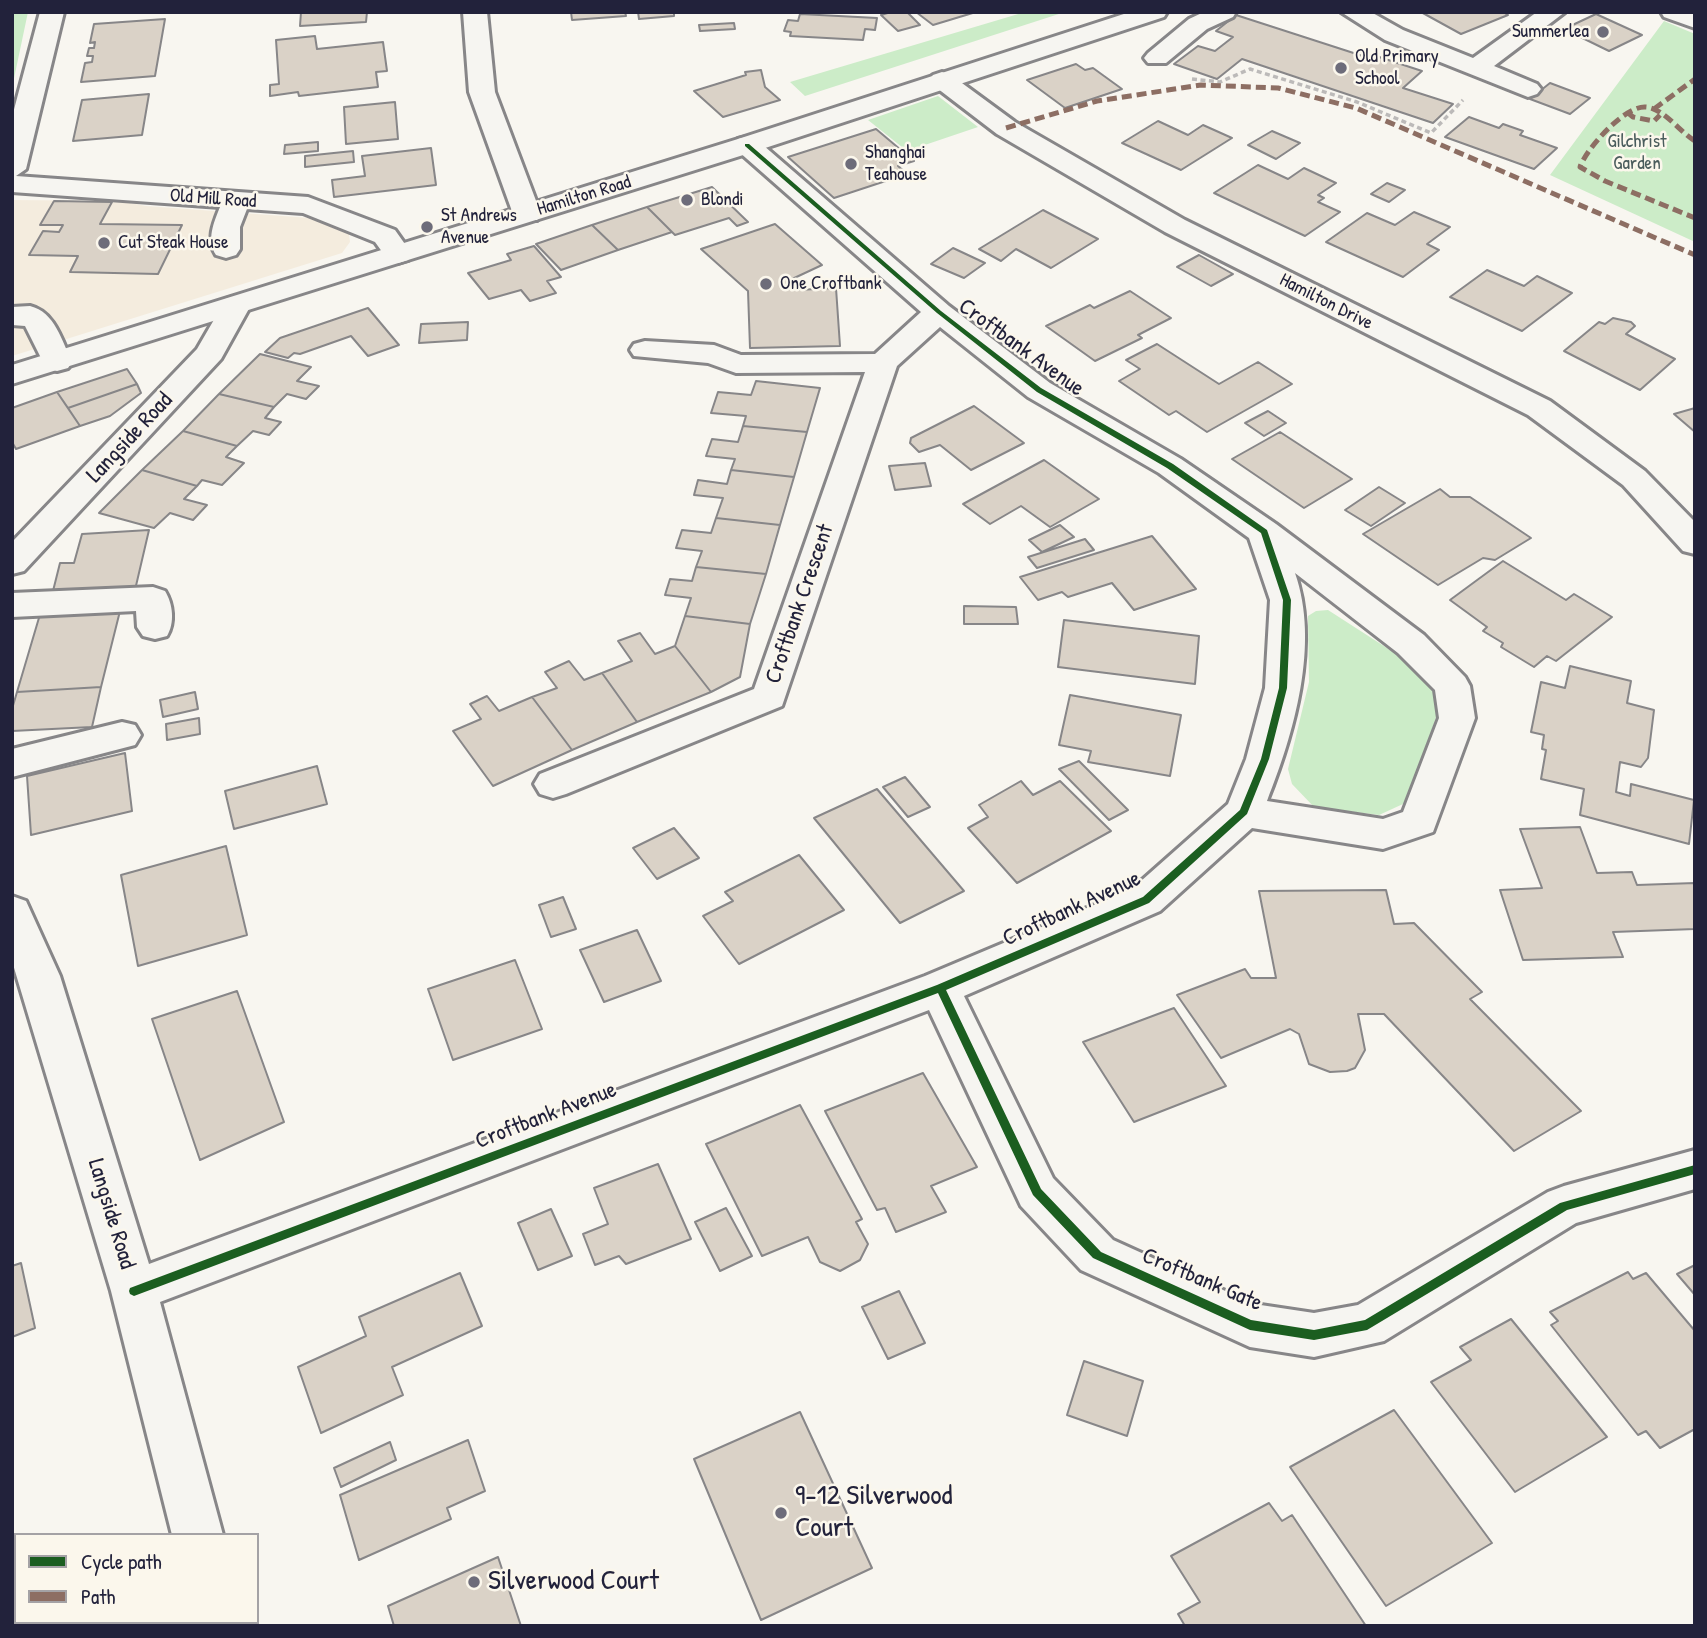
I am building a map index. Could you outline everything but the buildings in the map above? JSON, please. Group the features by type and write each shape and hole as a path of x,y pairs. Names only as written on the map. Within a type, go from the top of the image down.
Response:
{"street":[{"path":"12,169 52,12"},
{"path":"475,12 482,92 527,214"},
{"name":"Hamilton Road","path":"12,376 747,145 1154,12"},
{"path":"1157,58 1198,24 1224,12"},
{"path":"1353,12 1394,35 1528,89"},
{"path":"1477,67 1553,12"},
{"path":"1673,12 1695,21"},
{"name":"Hamilton Drive","path":"942,80 1006,128 1175,226 1539,408 1634,478 1695,543"},
{"name":"Croftbank Avenue","path":"134,1291 940,988 1146,900 1244,813 1265,759 1283,688 1287,600 1264,533 1170,466 1039,390 939,312 747,145"},
{"name":"Old Mill Road","path":"12,184 308,205 385,236 398,254"},
{"path":"226,249 228,215 237,200"},
{"name":"Langside Road","path":"12,563 210,353 236,305"},
{"name":"Croftbank Crescent","path":"553,783 769,697 883,363 939,312"},
{"path":"12,316 30,315 37,322 57,362"},
{"path":"645,350 714,354 736,364 883,363"},
{"path":"1244,813 1383,834 1419,822 1457,718 1452,686 1412,644 1264,533"},
{"path":"12,605 153,599 155,627"},
{"path":"12,763 122,736"},
{"name":"Langside Road","path":"12,912 26,983 134,1291 197,1533"},
{"name":"Croftbank Gate","path":"940,988 1037,1192 1097,1255 1250,1325 1314,1335 1367,1325 1564,1206 1695,1168"}],"path":[{"path":"1157,58 1175,77 1198,80 1220,82 1250,69 1357,102 1431,133 1479,84 1477,67"}],"shaded area":[{"path":"12,200 120,201 146,206 324,219 348,227 350,242 342,253 12,356"}],"green space":[{"path":"12,12 28,12 12,88"},
{"path":"1025,12 1065,12 805,96 790,82"},
{"name":"Gilchrist Garden","path":"1664,21 1695,34 1695,242 1550,175"},
{"path":"938,96 978,127 907,151 868,120"},
{"path":"1328,610 1418,668 1431,681 1441,702 1411,793 1403,804 1379,815 1314,807 1292,784 1288,769 1309,682 1308,616 1316,611"}],"marked path":[{"path":"1654,109 1695,79"},
{"path":"1006,128 1097,101 1201,85 1278,88 1356,108 1695,255"},
{"path":"1695,141 1656,110 1637,108 1626,113 1606,131 1583,158 1580,167 1605,181 1695,218"},
{"path":"1627,112 1633,117 1654,121 1660,115"}],"cycle path":[{"path":"134,1291 940,988 1146,900 1244,812 1265,759 1283,688 1287,600 1264,532 1170,466 1039,390 939,312 747,145"},
{"path":"940,988 1037,1192 1097,1255 1250,1325 1314,1335 1367,1325 1564,1206 1695,1169"}],"place":[{"name":"Summerlea","path":"1603,32"},
{"name":"Old Primary School","path":"1341,68"},
{"name":"Shanghai Teahouse","path":"851,164"},
{"name":"Blondi","path":"687,200"},
{"name":"St Andrews Avenue","path":"427,227"},
{"name":"Cut Steak House","path":"104,243"},
{"name":"One Croftbank","path":"766,284"},
{"name":"9-12 Silverwood Court","path":"781,1513"},
{"name":"Silverwood Court","path":"474,1582"}]}
